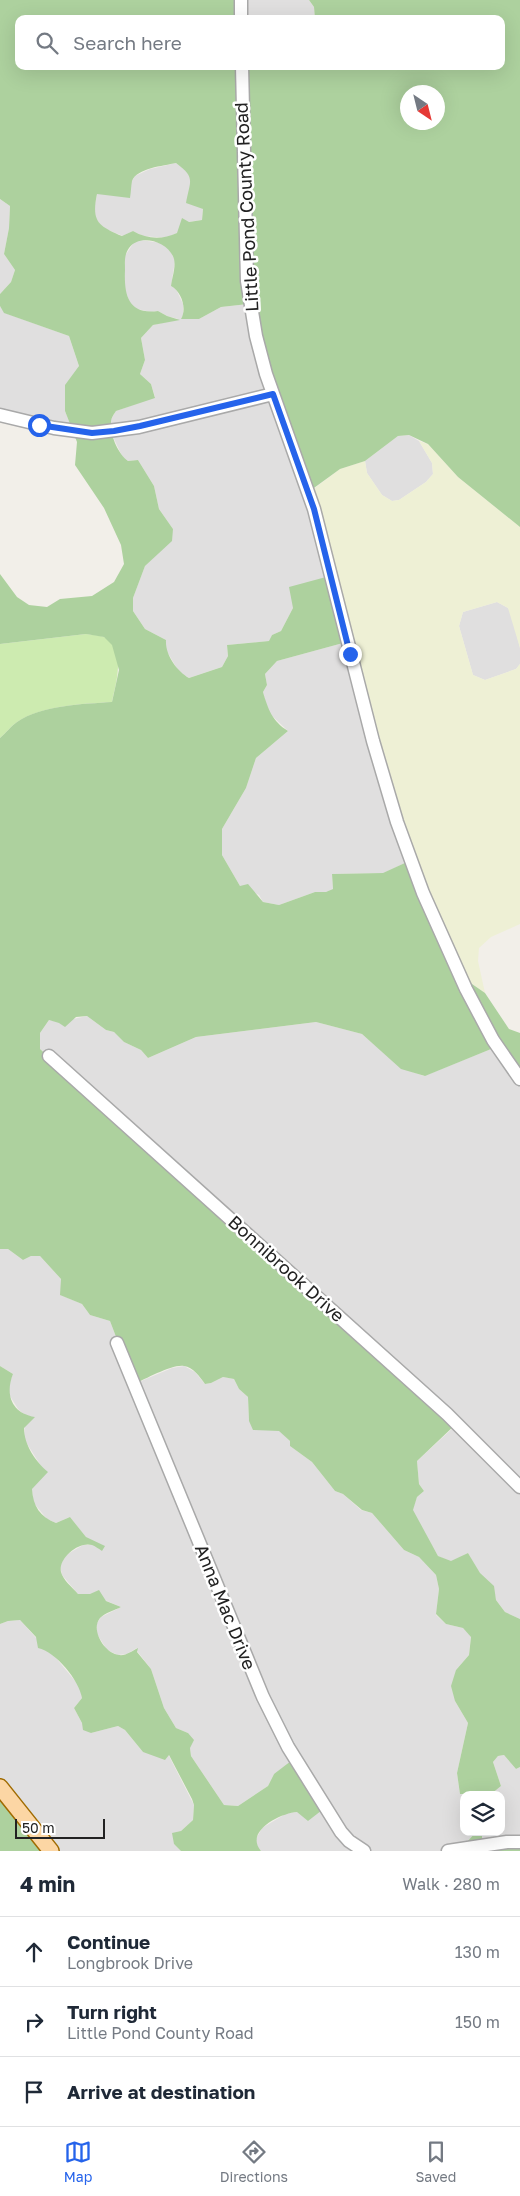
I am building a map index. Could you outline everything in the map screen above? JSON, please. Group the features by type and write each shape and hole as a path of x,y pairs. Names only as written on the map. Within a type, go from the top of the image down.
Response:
{"main road":[{"path":"0,1787 51,1851"}],"street":[{"path":"241,0 241,15"},
{"name":"Little Pond County Road","path":"242,70 247,281 256,336 273,394 314,509 373,741 397,822 423,893 466,989 493,1040 520,1078"},
{"path":"0,415 54,428 92,433 140,426 273,394"},
{"name":"Bonnibrook Drive","path":"50,1056 447,1414 520,1487"},
{"name":"Anna Mac Drive","path":"117,1343 262,1697 288,1747 341,1832 349,1841 364,1851"},
{"path":"448,1851 520,1842"}],"shaded area":[{"path":"240,0 309,0 314,7 315,15 240,15"},
{"path":"176,163 188,172 200,206 203,209 202,220 188,222 177,233 166,238 143,236 133,231 123,236 103,228 96,219 94,209 97,194 132,181 135,176 150,169"},
{"path":"0,199 10,206 9,228 4,254 15,270 11,282 0,294"},
{"path":"140,240 162,243 169,247 175,261 171,286 176,289 183,304 181,319 199,319 221,307 248,304 289,441 326,577 293,608 281,631 272,635 270,641 227,645 228,656 222,667 189,678 179,672 165,648 166,640 145,629 133,611 133,598 145,566 154,557 173,529 159,509 154,486 138,460 128,461 122,456 114,439 110,421 116,411 155,397 151,384 140,374 145,360 141,338 153,325 178,319 158,311 151,312 137,309 129,303 124,287 125,256 134,242"},
{"path":"0,306 5,313 69,336 79,366 65,411 74,434 0,414"},
{"path":"409,435 419,441 432,463 433,474 426,482 399,500 392,501 382,495 367,473 365,461 398,436"},
{"path":"497,602 508,608 512,615 520,648 520,664 516,669 485,680 473,675 459,626 463,612"},
{"path":"343,643 407,862 384,873 332,874 333,889 326,893 315,892 279,905 263,902 259,895 240,886 222,855 222,829 246,788 256,758 288,731 268,712 263,692 267,685 265,674 277,661"},
{"path":"87,1016 106,1030 114,1032 124,1042 141,1050 148,1058 196,1037 316,1022 362,1034 401,1068 424,1076 496,1047 520,1078 520,1619 505,1612 496,1600 493,1586 480,1574 468,1553 451,1562 438,1556 412,1511 417,1497 424,1491 419,1484 417,1461 456,1425 116,1112 40,1049 40,1033 49,1020 59,1022"},
{"path":"0,1249 8,1249 23,1260 31,1256 40,1256 61,1279 61,1295 82,1304 90,1315 110,1321 134,1384 172,1368 184,1366 195,1372 205,1384 223,1377 234,1379 239,1389 248,1397 249,1421 279,1430 290,1441 290,1446 312,1462 335,1491 343,1494 361,1510 372,1513 404,1550 419,1557 436,1575 439,1589 436,1615 446,1624 463,1628 471,1636 469,1655 456,1670 455,1701 468,1723 457,1773 460,1794 460,1836 472,1836 466,1843 471,1851 261,1851 257,1847 256,1839 262,1828 287,1813 297,1812 274,1774 268,1786 238,1806 224,1805 191,1756 188,1733 176,1728 164,1708 151,1669 137,1651 137,1648 127,1654 118,1655 107,1650 97,1634 97,1623 101,1617 121,1607 90,1594 78,1594 62,1575 60,1566 66,1555 83,1545 92,1545 70,1517 56,1523 47,1519 33,1502 32,1489 41,1466 24,1439 25,1415 18,1409 10,1396 8,1386 13,1374 0,1366"},
{"path":"20,1620 47,1650 52,1653 80,1687 82,1698 74,1708 82,1723 91,1733 118,1726 125,1730 143,1752 168,1754 194,1805 193,1820 181,1831 174,1844 181,1851 49,1851 0,1787 0,1624"},
{"path":"504,1755 516,1769 520,1767 520,1838 482,1840 482,1836 505,1836 505,1791 495,1791 501,1786 493,1762 498,1756"}],"green space":[{"path":"0,0 240,0 240,15 15,15 15,70 505,70 505,15 315,15 314,7 309,0 520,0 520,527 458,477 428,444 409,435 398,436 365,461 340,469 307,493 248,304 221,307 199,319 181,319 184,310 181,296 171,286 174,259 166,248 153,241 146,240 134,243 127,251 125,279 127,295 134,306 140,310 158,311 180,320 153,325 141,338 145,360 140,374 151,384 155,398 116,411 111,422 113,438 118,449 128,461 138,460 154,486 159,509 173,529 172,541 145,566 133,598 133,611 145,629 166,640 167,651 176,667 189,678 222,667 228,656 227,645 269,641 272,635 281,631 293,608 289,587 326,577 343,643 277,661 265,674 267,685 263,692 269,709 274,719 288,731 256,758 246,788 222,829 222,855 240,886 248,884 263,902 279,905 315,892 326,892 333,889 332,874 383,873 407,862 462,977 485,993 509,1029 520,1033 520,1078 496,1047 425,1076 401,1069 362,1034 316,1022 196,1037 148,1058 141,1050 124,1042 114,1032 106,1030 87,1016 76,1017 65,1027 49,1020 40,1033 40,1049 456,1424 417,1461 419,1484 424,1491 417,1497 413,1510 438,1556 451,1561 468,1553 480,1573 494,1586 496,1600 505,1612 520,1619 520,1767 516,1769 504,1755 498,1756 493,1762 501,1786 495,1791 460,1791 460,1794 457,1773 468,1723 455,1701 451,1686 456,1670 469,1655 471,1637 463,1628 446,1624 436,1614 439,1589 436,1575 419,1557 404,1550 372,1513 362,1510 343,1494 335,1491 312,1462 290,1446 290,1441 279,1431 253,1430 249,1421 248,1397 239,1389 234,1379 223,1377 205,1384 190,1368 179,1366 166,1369 134,1384 110,1321 90,1315 82,1304 60,1295 61,1279 40,1256 31,1256 23,1260 8,1249 0,1249 0,738 17,722 38,712 63,706 112,702 119,670 112,645 104,637 86,634 0,644 0,574 17,597 29,605 47,607 60,599 92,596 114,582 124,564 121,545 104,508 75,465 77,442 65,411 65,385 79,366 69,336 4,313 0,306 0,294 11,282 15,270 4,254 9,228 10,206 0,199","holes":["176,163 187,172 190,184 186,203 203,209 202,220 189,222 182,218 177,233 160,238 144,236 133,231 122,236 102,226 96,217 95,203 97,194 130,198 132,181 139,173 145,170"]},
{"path":"419,441 428,444 458,477 520,527 520,648 508,608 497,602 463,612 459,626 473,675 485,680 516,669 520,664 520,924 491,937 479,948 478,961 485,993 463,977 409,864 307,494 340,469 365,461 367,473 382,495 392,501 399,500 426,482 433,474 432,463"},
{"path":"86,634 106,638 116,652 118,668 112,702 63,706 39,712 17,722 0,738 0,644"},
{"path":"0,1366 13,1374 10,1395 15,1407 27,1415 35,1417 24,1428 26,1441 32,1453 48,1472 32,1489 38,1510 50,1521 56,1523 70,1517 86,1537 105,1546 102,1551 87,1544 76,1548 66,1556 61,1567 64,1578 78,1594 90,1594 99,1590 106,1601 121,1607 100,1618 97,1623 97,1629 100,1641 114,1654 119,1655 127,1654 138,1648 137,1652 151,1669 164,1708 176,1728 188,1733 194,1740 190,1748 191,1756 224,1805 238,1806 268,1786 274,1774 291,1761 326,1807 308,1821 297,1812 282,1816 267,1824 257,1837 257,1844 261,1851 181,1851 174,1844 172,1833 181,1831 193,1820 194,1805 169,1755 165,1760 143,1752 125,1730 118,1726 91,1733 83,1730 82,1723 74,1708 82,1698 72,1675 52,1655 38,1648 36,1637 20,1620 0,1624"},
{"path":"0,1787 49,1851 0,1851"},
{"path":"472,1836 482,1836 482,1840 520,1838 520,1851 471,1851 466,1843"}],"route":[{"path":"39,425 92,433 114,431 273,394 300,465 314,509 350,654"}]}
